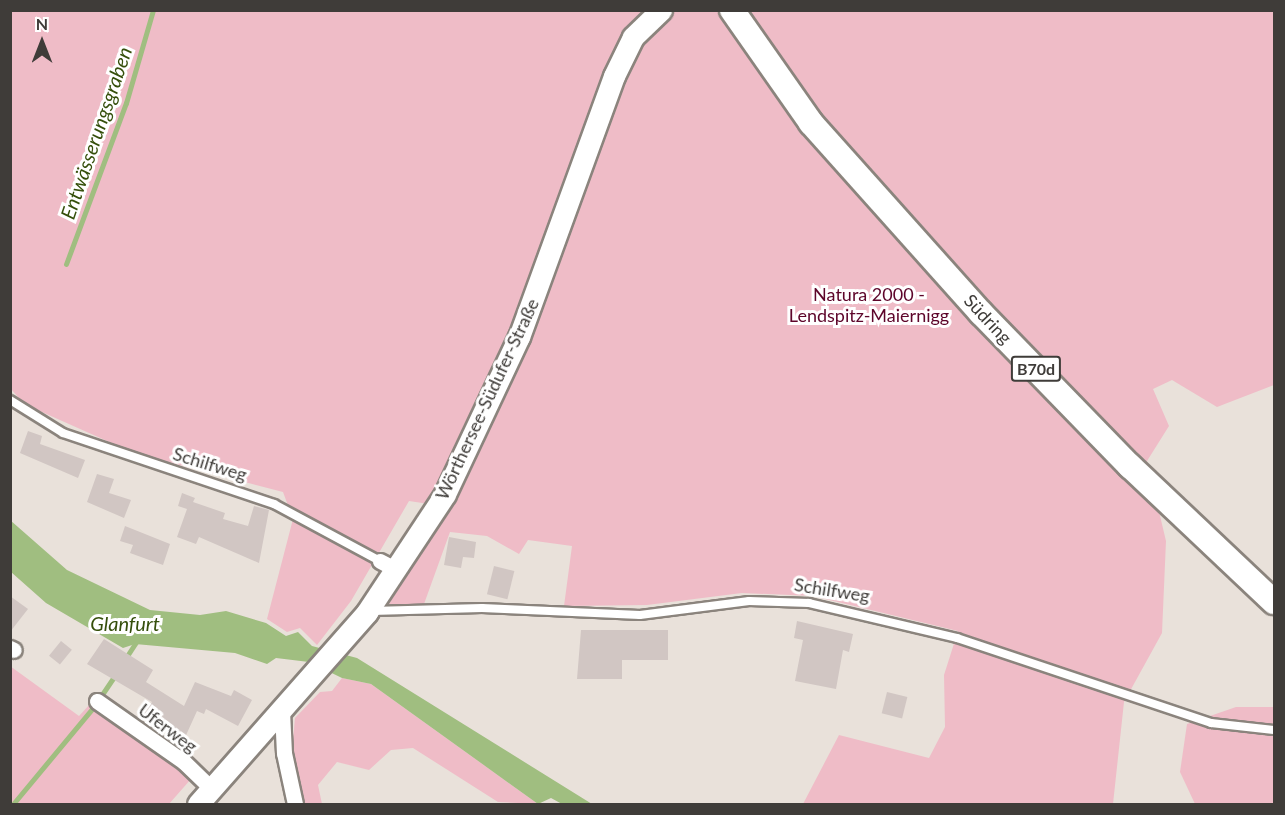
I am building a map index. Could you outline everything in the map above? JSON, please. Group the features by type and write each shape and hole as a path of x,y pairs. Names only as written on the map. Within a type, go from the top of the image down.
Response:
{"main road":[{"name":"Wörthersee-Südufer-Straße","path":"205,797 367,612 389,566 445,494 519,337 614,76 633,37 661,10"},
{"name":"Südring","path":"732,10 812,123 981,313 1130,466 1275,602"}],"street":[{"name":"Uferweg","path":"97,701 184,762 205,797"},
{"path":"282,711 284,753 295,804"}],"lane":[{"name":"Schilfweg","path":"10,400 63,433 274,504 389,566"},
{"name":"Schilfweg","path":"367,612 482,608 640,615 749,601 809,603 957,638 1211,723 1275,730"}],"green space":[{"name":"Natura 2000 - Lendspitz-Maiernigg","path":"11,11 1274,11 1274,385 1217,407 1172,380 1153,389 1169,426 1147,461 1166,541 1162,633 1124,702 1113,804 803,804 839,735 929,758 945,727 944,675 958,631 813,596 742,593 647,605 564,606 572,546 528,540 519,554 487,536 450,532 424,604 389,604 449,507 409,501 351,601 317,645 300,628 287,632 267,619 293,519 283,492 134,453 24,404 11,389"},
{"path":"10,666 79,716 91,703 182,767 191,779 169,804 11,804"},
{"path":"342,678 371,684 538,804 498,802 413,748 391,750 369,770 337,762 318,785 322,804 302,804 292,751 295,718 320,692 332,691"},
{"path":"1236,707 1274,707 1274,804 1195,804 1180,772 1187,724"}],"water":[{"name":"Glanfurt","path":"10,520 67,570 150,610 200,615 226,611 266,623 286,636 298,632 312,646 357,658 592,804 562,804 551,798 538,804 371,684 342,678 309,662 276,658 267,664 235,653 135,644 123,648 46,603 11,572"}],"building":[{"path":"28,431 42,436 40,444 85,460 78,478 20,453"},
{"path":"97,474 114,479 109,493 131,500 124,518 87,502"},
{"path":"182,493 195,498 193,502 225,513 223,519 248,526 254,506 269,510 259,563 199,537 196,544 177,537 187,509 178,506"},
{"path":"125,526 170,544 163,565 130,553 133,545 120,541"},
{"path":"449,537 476,542 474,558 463,557 461,568 444,565"},
{"path":"494,566 514,571 507,599 487,594"},
{"path":"10,596 28,609 10,632"},
{"path":"797,621 853,634 849,652 843,650 836,689 795,681 803,640 794,638"},
{"path":"581,630 668,630 668,660 622,660 622,679 577,679"},
{"path":"104,639 153,670 146,682 184,706 195,682 231,696 234,690 252,700 238,726 206,709 204,714 197,711 182,744 144,714 152,702 87,664"},
{"path":"61,641 72,650 60,665 49,656"},
{"path":"887,692 907,697 902,718 882,713"}],"waterway":[{"name":"Entwässerungsgraben","path":"66,264 126,103 153,10"},
{"path":"125,659 138,639"},
{"path":"103,693 115,675"},
{"path":"13,804 92,709"}]}
